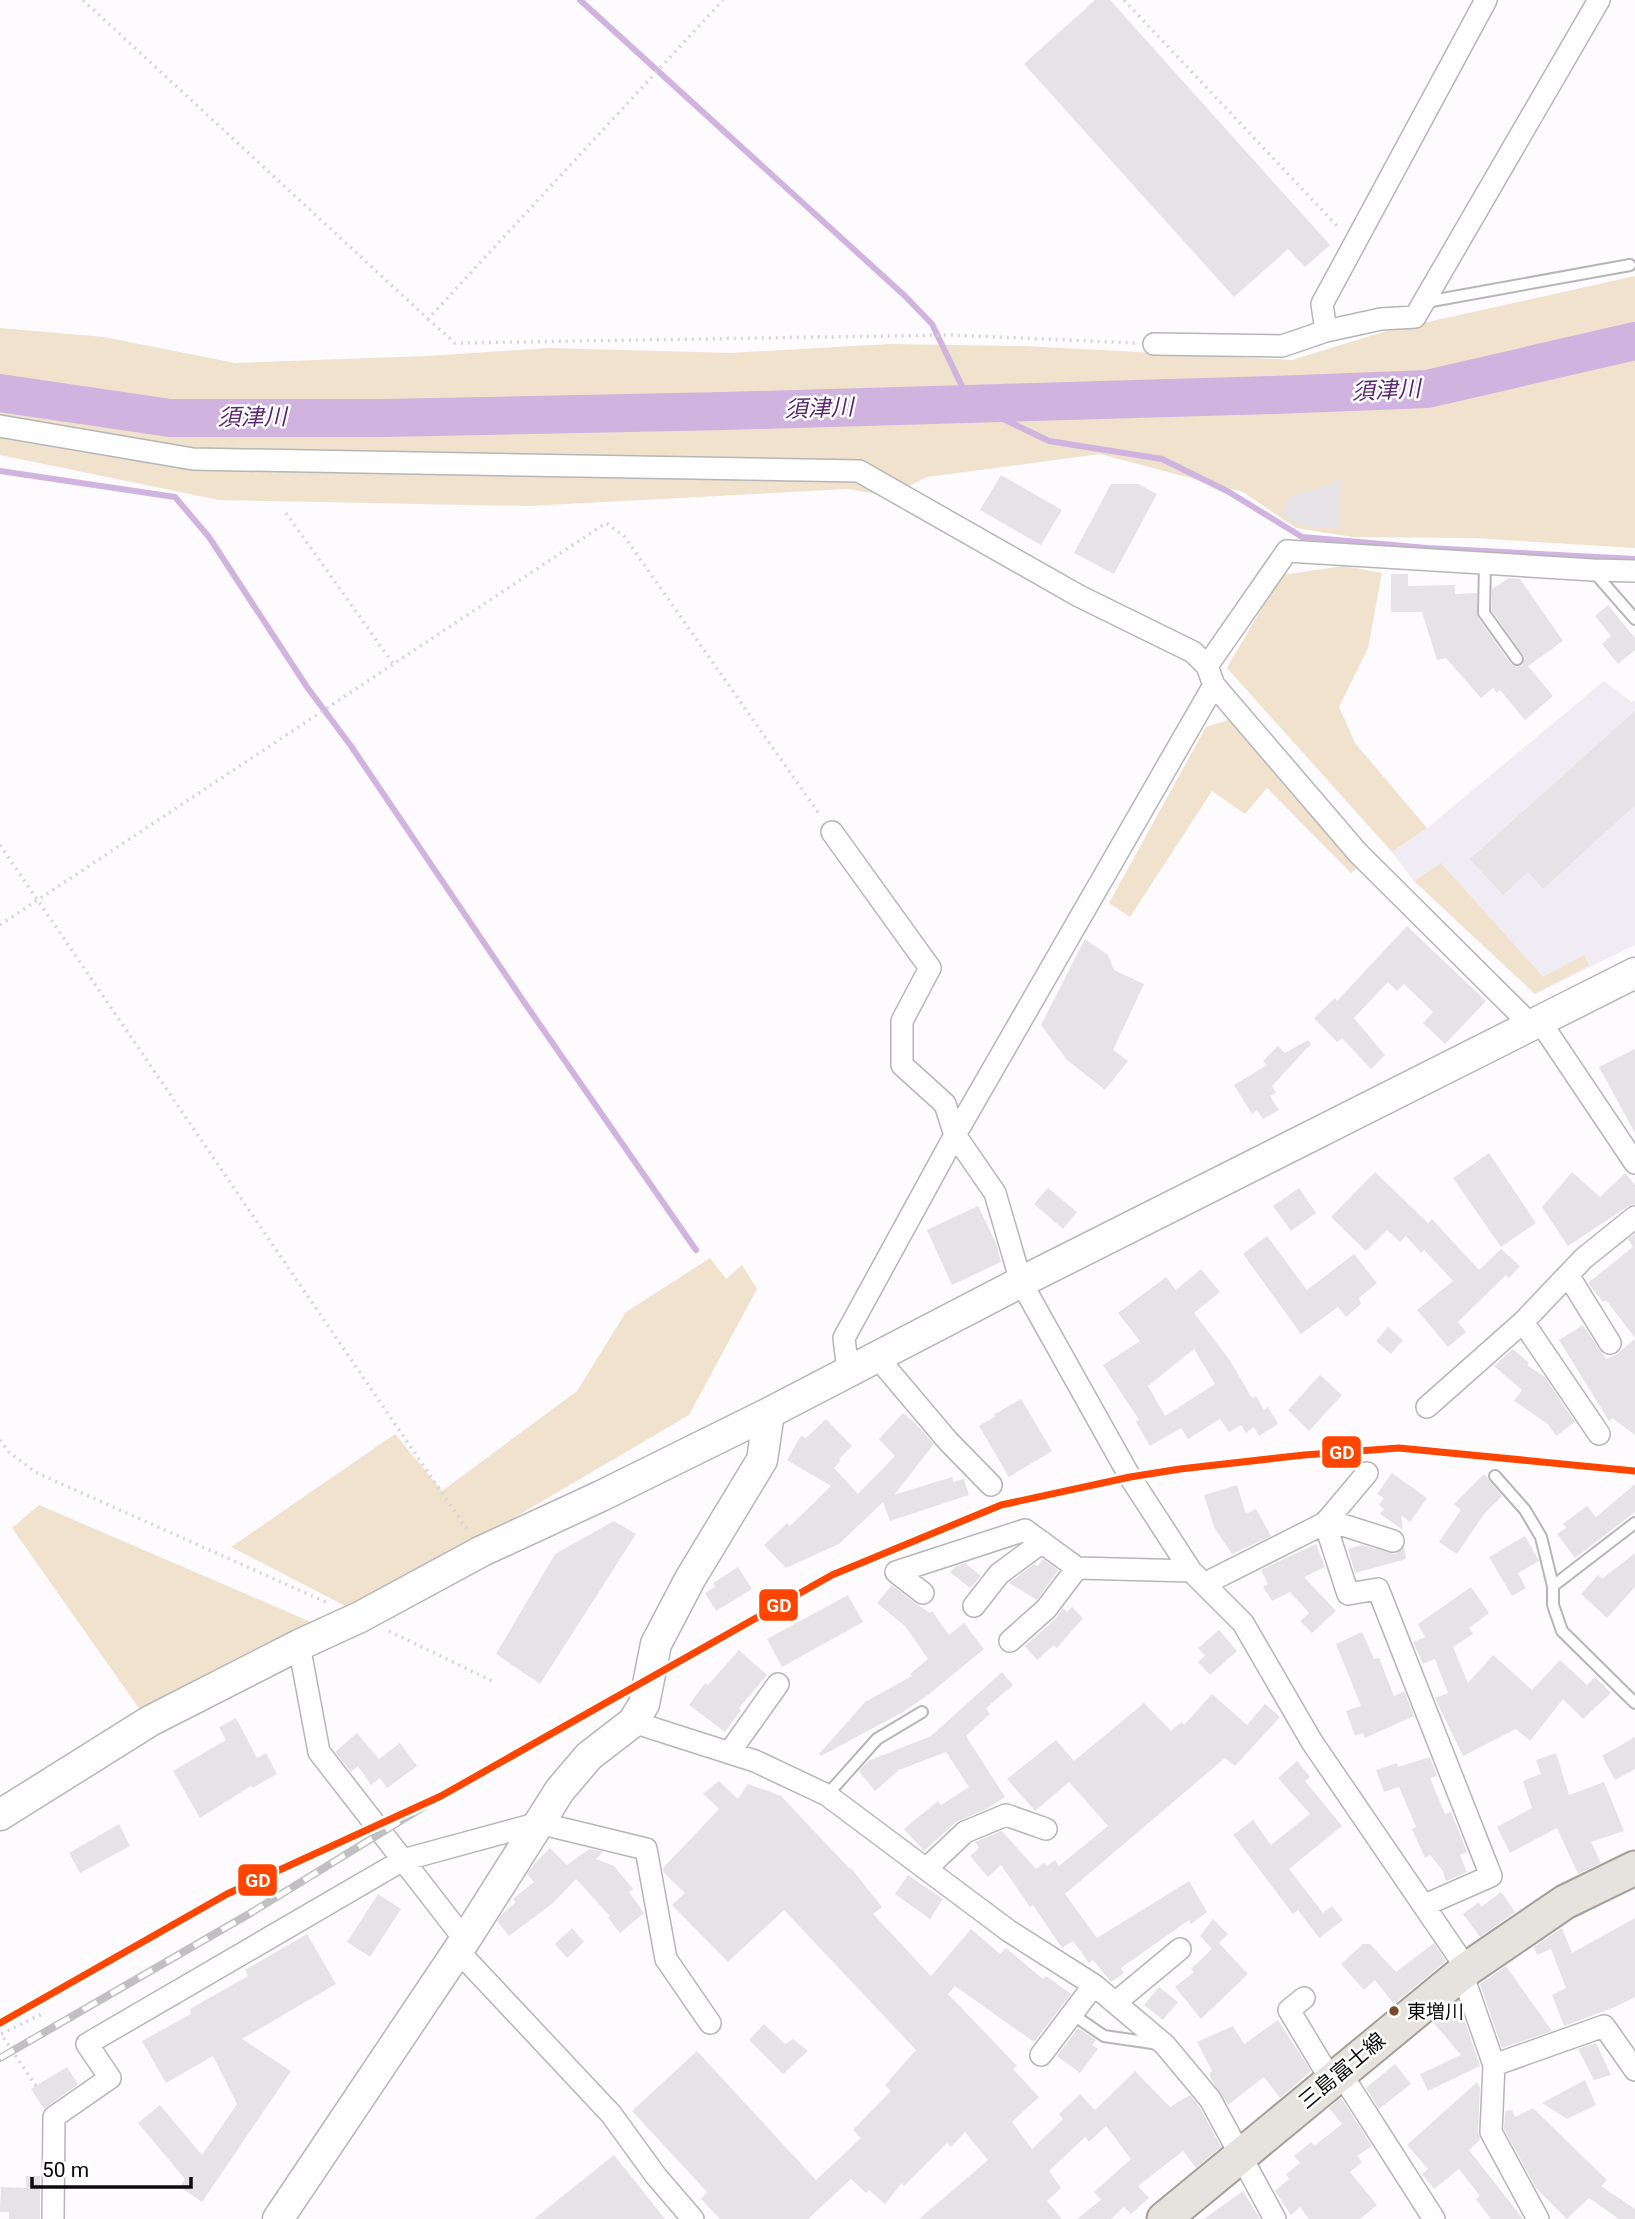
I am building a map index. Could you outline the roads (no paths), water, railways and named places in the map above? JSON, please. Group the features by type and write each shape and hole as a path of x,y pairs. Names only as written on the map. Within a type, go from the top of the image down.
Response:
{"main road":[{"name":"三島富士線","path":"1164,2219 1465,1971 1565,1902 1635,1868"}],"street":[{"path":"1326,331 1322,304 1486,0"},
{"path":"1154,344 1282,346 1326,331 1381,319 1415,317 1599,0"},
{"path":"0,426 193,459 859,471 1079,596 1193,652 1358,853 1534,1022 1635,1163"},
{"path":"848,1371 844,1338 1210,676 1287,551 1635,571"},
{"path":"832,832 930,968 902,1021 902,1065 945,1104 955,1135 995,1193 1021,1282 1130,1477 1198,1577 1243,1623 1312,1742 1425,1905 1465,1971 1494,2065 1491,2132 1538,2219"},
{"path":"0,1815 150,1721 360,1617 482,1552 769,1413 1021,1282 1635,973"},
{"path":"1427,1407 1523,1322 1584,1258 1635,1217"},
{"path":"1568,1275 1610,1343"},
{"path":"1523,1322 1599,1434"},
{"path":"877,1357 948,1441 991,1485"},
{"path":"278,2219 462,1945 559,1790 589,1756 633,1722 645,1704 656,1644 690,1579 762,1460 769,1413"},
{"path":"923,1592 896,1572 1025,1530 1077,1568 1198,1577 1326,1522 1367,1473"},
{"path":"1326,1522 1393,1541"},
{"path":"1326,1522 1349,1594 1378,1589 1490,1875 1425,1905"},
{"path":"974,1606 999,1574 1042,1542"},
{"path":"1010,1641 1046,1609 1077,1568"},
{"path":"299,1645 319,1752 403,1860 462,1945 611,2114 656,2176 693,2219"},
{"path":"729,1753 778,1684"},
{"path":"633,1722 755,1761 827,1795 1009,1931 1094,1985 1165,2045 1210,2098 1275,2219"},
{"path":"926,1870 965,1832 1006,1815 1046,1829"},
{"path":"53,2219 54,2117 110,2078 87,2044 403,1860 539,1823 646,1849 666,1959 710,2023"},
{"path":"1115,2003 1180,1949"},
{"path":"1041,2055 1094,1985"},
{"path":"1304,1998 1289,2010 1434,2219"},
{"path":"1494,2065 1604,2026 1635,2070"}],"lane":[{"path":"1425,302 1629,265"},
{"path":"1485,562 1484,613 1517,659"},
{"path":"1593,570 1635,619"},
{"path":"1495,1476 1525,1510 1541,1537 1553,1586 1553,1605 1562,1631 1635,1703"},
{"path":"1553,1586 1635,1524"},
{"path":"827,1795 877,1739 922,1712"},
{"path":"1072,2014 1104,2036 1165,2045"}],"waterway":[{"path":"580,0 905,296 932,324 970,403 1049,441 1162,459 1229,492 1302,537 1427,548 1635,559"},
{"name":"須津川","path":"0,393 170,418 383,418 724,411 1275,395 1427,389 1635,341"},
{"path":"0,471 175,497 209,537 307,687 351,746 696,1250"}],"railway":[{"path":"0,2058 249,1914 441,1796"}],"place":[{"name":"東増川","path":"1394,2011"}]}
